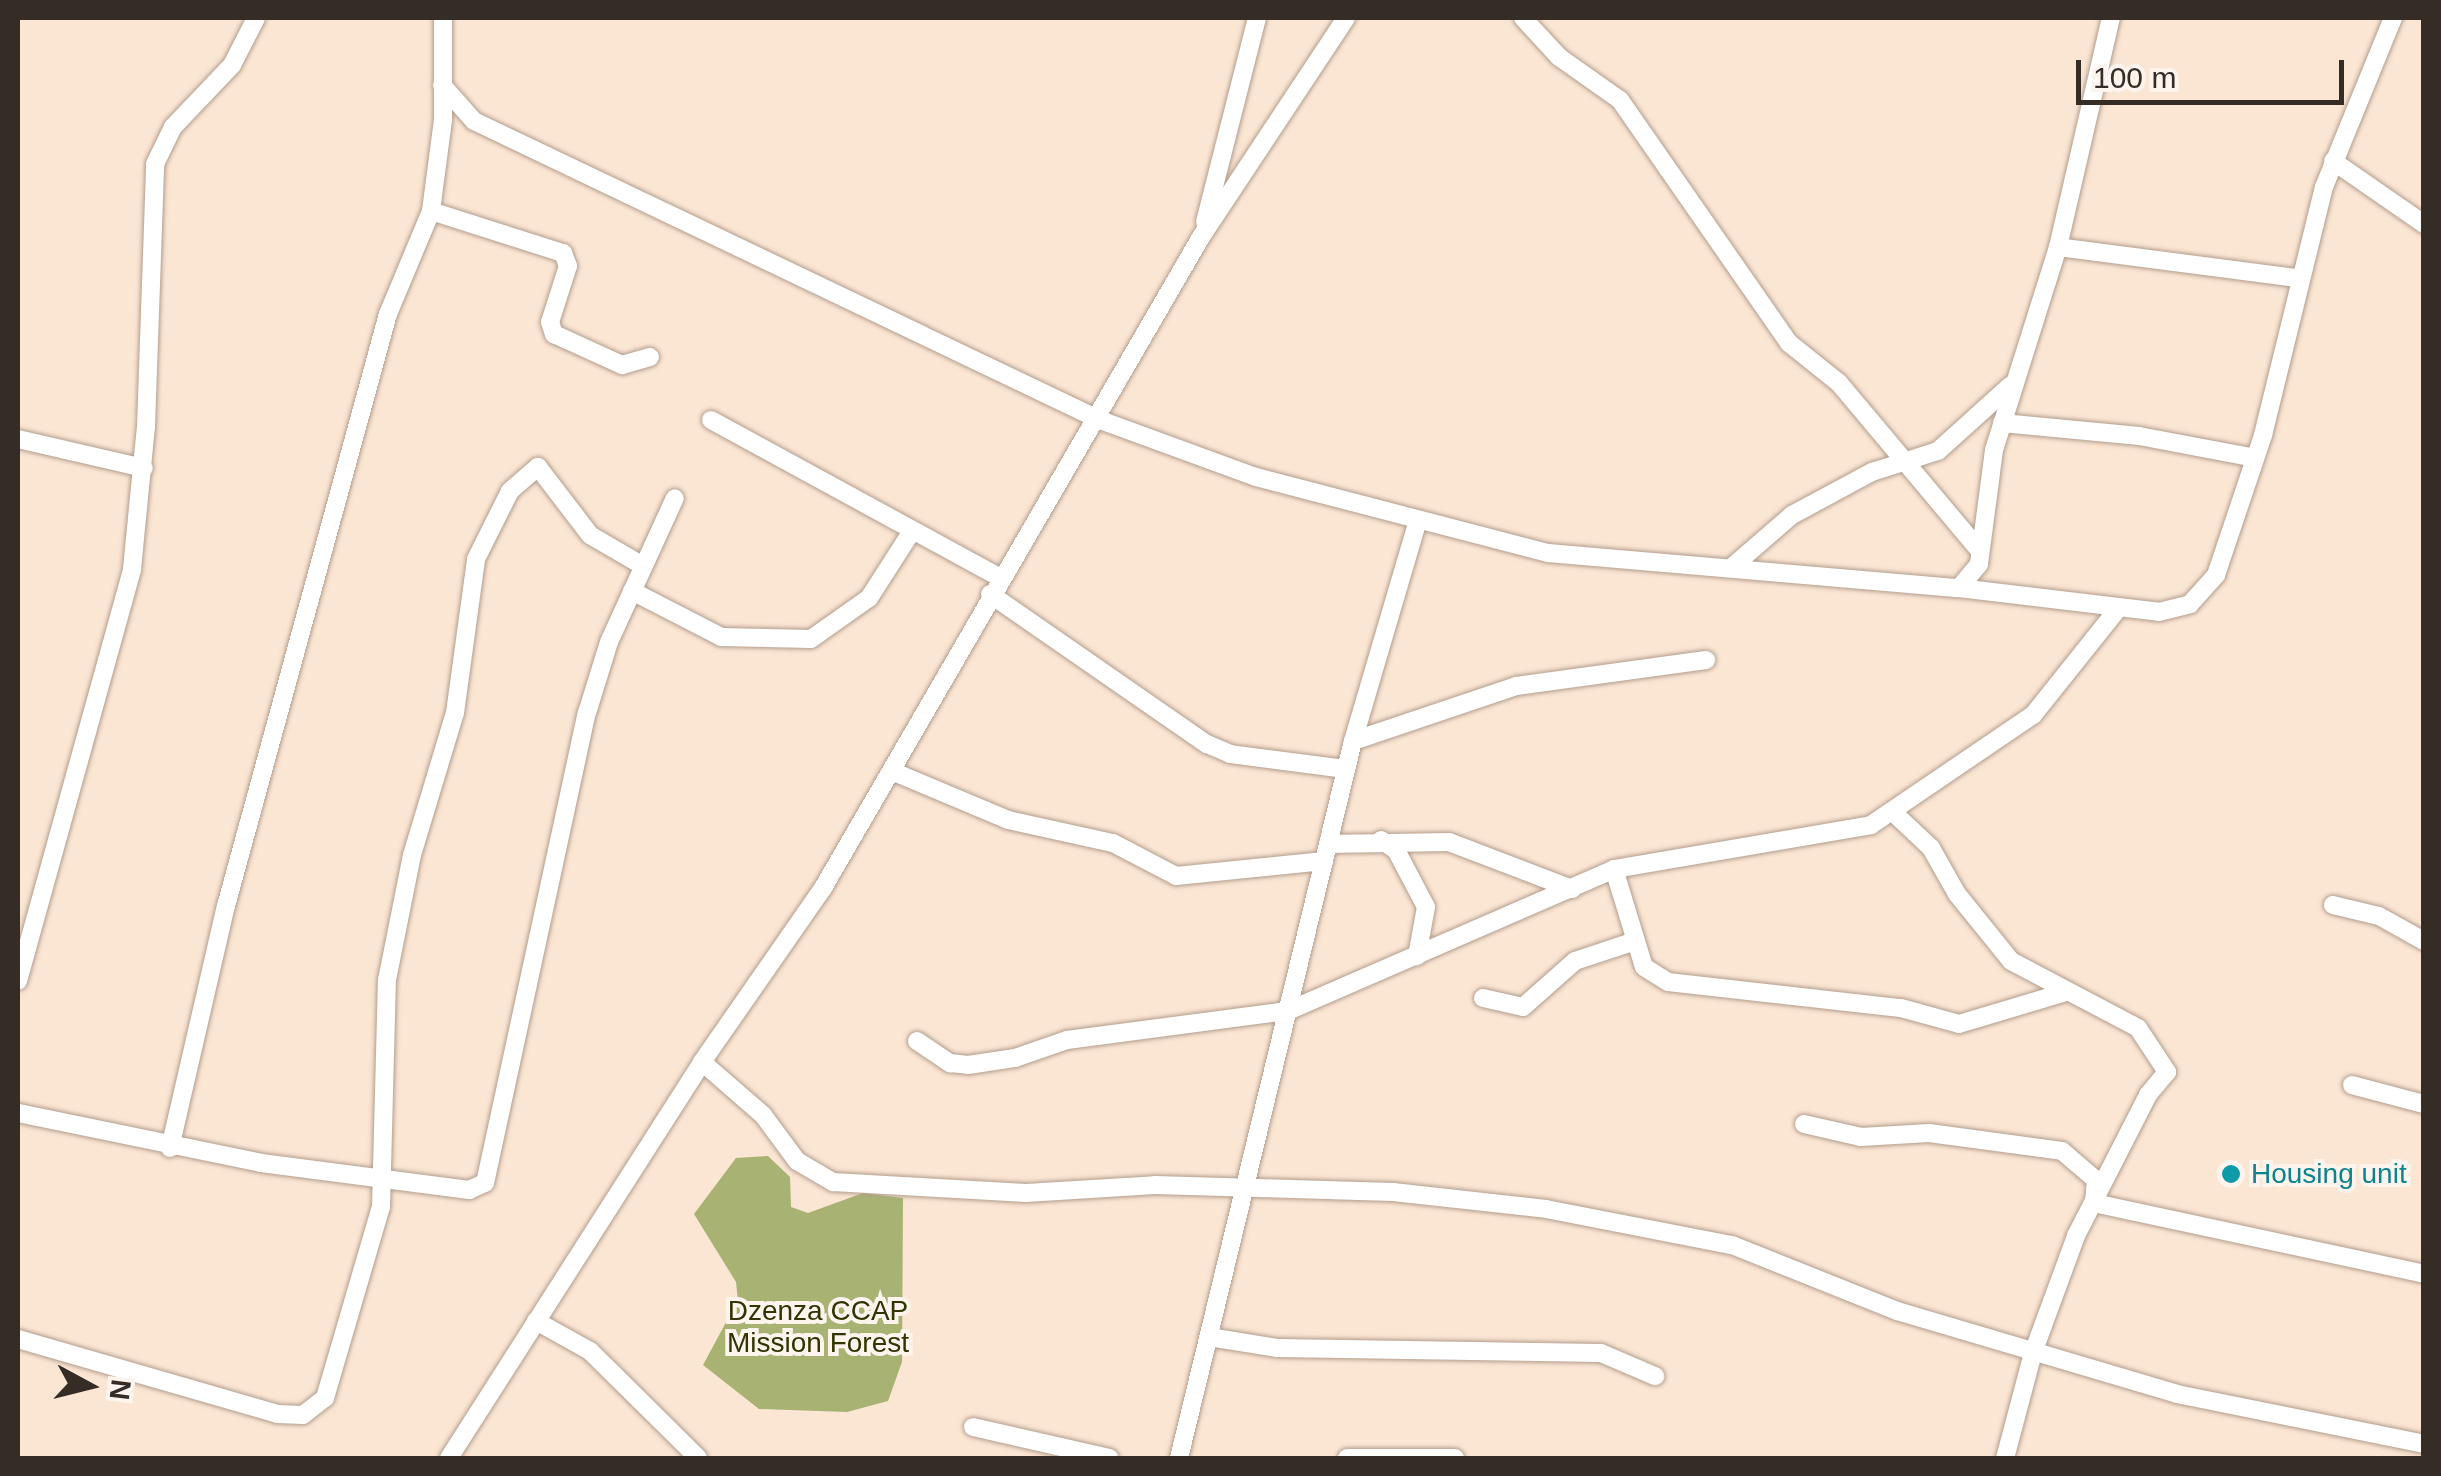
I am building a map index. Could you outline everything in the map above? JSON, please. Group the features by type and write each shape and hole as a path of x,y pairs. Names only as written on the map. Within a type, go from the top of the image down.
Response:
{"street":[{"path":"18,981 120,625 144,468 155,164 180,117 232,65 256,18"},
{"path":"170,1148 226,906 388,314 430,211 442,85 443,18"},
{"path":"1201,237 1257,18"},
{"path":"449,1458 702,1062 791,938 894,772 994,586 1100,420 1201,237 1346,18"},
{"path":"1523,18 1559,57 1620,100 1789,343 1839,383 1980,551"},
{"path":"1958,588 1975,575 2002,423 2058,248 2111,18"},
{"path":"442,85 474,122 1100,420 1256,477 1417,524 1573,557 1958,588 2116,611 2160,612 2190,604 2216,574 2255,458 2298,278 2333,161 2393,18"},
{"path":"2333,161 2424,224"},
{"path":"430,211 562,253 568,266 550,322 554,334 622,365 650,357"},
{"path":"2058,248 2298,278"},
{"path":"1732,567 1792,515 1872,472 1906,466 1938,451 2015,381"},
{"path":"710,420 852,492 912,531 994,586 1207,744 1230,754 1346,769"},
{"path":"2002,423 2139,436 2255,458"},
{"path":"18,440 144,468"},
{"path":"18,1340 277,1414 303,1415 325,1398 344,1350 381,1207 387,980 412,855 456,712 476,559 510,491 538,466 590,535 643,566"},
{"path":"18,1114 170,1148 469,1190 485,1183 492,1168 587,713 632,590 675,498"},
{"path":"1179,1458 1353,741 1417,524"},
{"path":"632,590 721,637 811,639 869,598 912,531"},
{"path":"917,1041 950,1063 968,1065 1015,1058 1067,1040 1288,1011 1614,870 1799,840 1896,814 2034,715 2116,611"},
{"path":"1353,741 1516,686 1706,660"},
{"path":"894,772 1008,820 1113,844 1176,876 1380,840 1450,842 1572,889"},
{"path":"1896,814 1930,848 1958,894 2011,961 2138,1028 2168,1072 2148,1095 2094,1203 2033,1353 2005,1458"},
{"path":"1380,840 1396,850 1426,907 1417,956"},
{"path":"1614,870 1644,967 1668,982 1901,1008 1959,1024 2066,992"},
{"path":"2333,905 2379,916 2424,942"},
{"path":"1483,998 1523,1007 1575,961 1635,941"},
{"path":"702,1062 763,1115 797,1161 834,1182 1026,1193 1155,1185 1393,1192 1696,1236 2033,1353 2197,1398 2424,1444"},
{"path":"2352,1085 2424,1104"},
{"path":"1804,1124 1861,1137 1929,1133 2062,1150 2096,1180 2094,1203"},
{"path":"2094,1203 2424,1274"},
{"path":"536,1320 590,1350 698,1458"},
{"path":"1209,1337 1278,1348 1602,1354 1656,1376"},
{"path":"972,1427 1110,1458"},
{"path":"1348,1458 1455,1458"}],"green space":[{"name":"Dzenza CCAP Mission Forest","path":"768,1156 790,1177 791,1207 808,1213 863,1193 903,1198 902,1362 888,1401 847,1412 759,1409 703,1365 738,1300 736,1282 694,1214 736,1158"}],"place":[{"name":"Housing unit","path":"2231,1174"}]}
